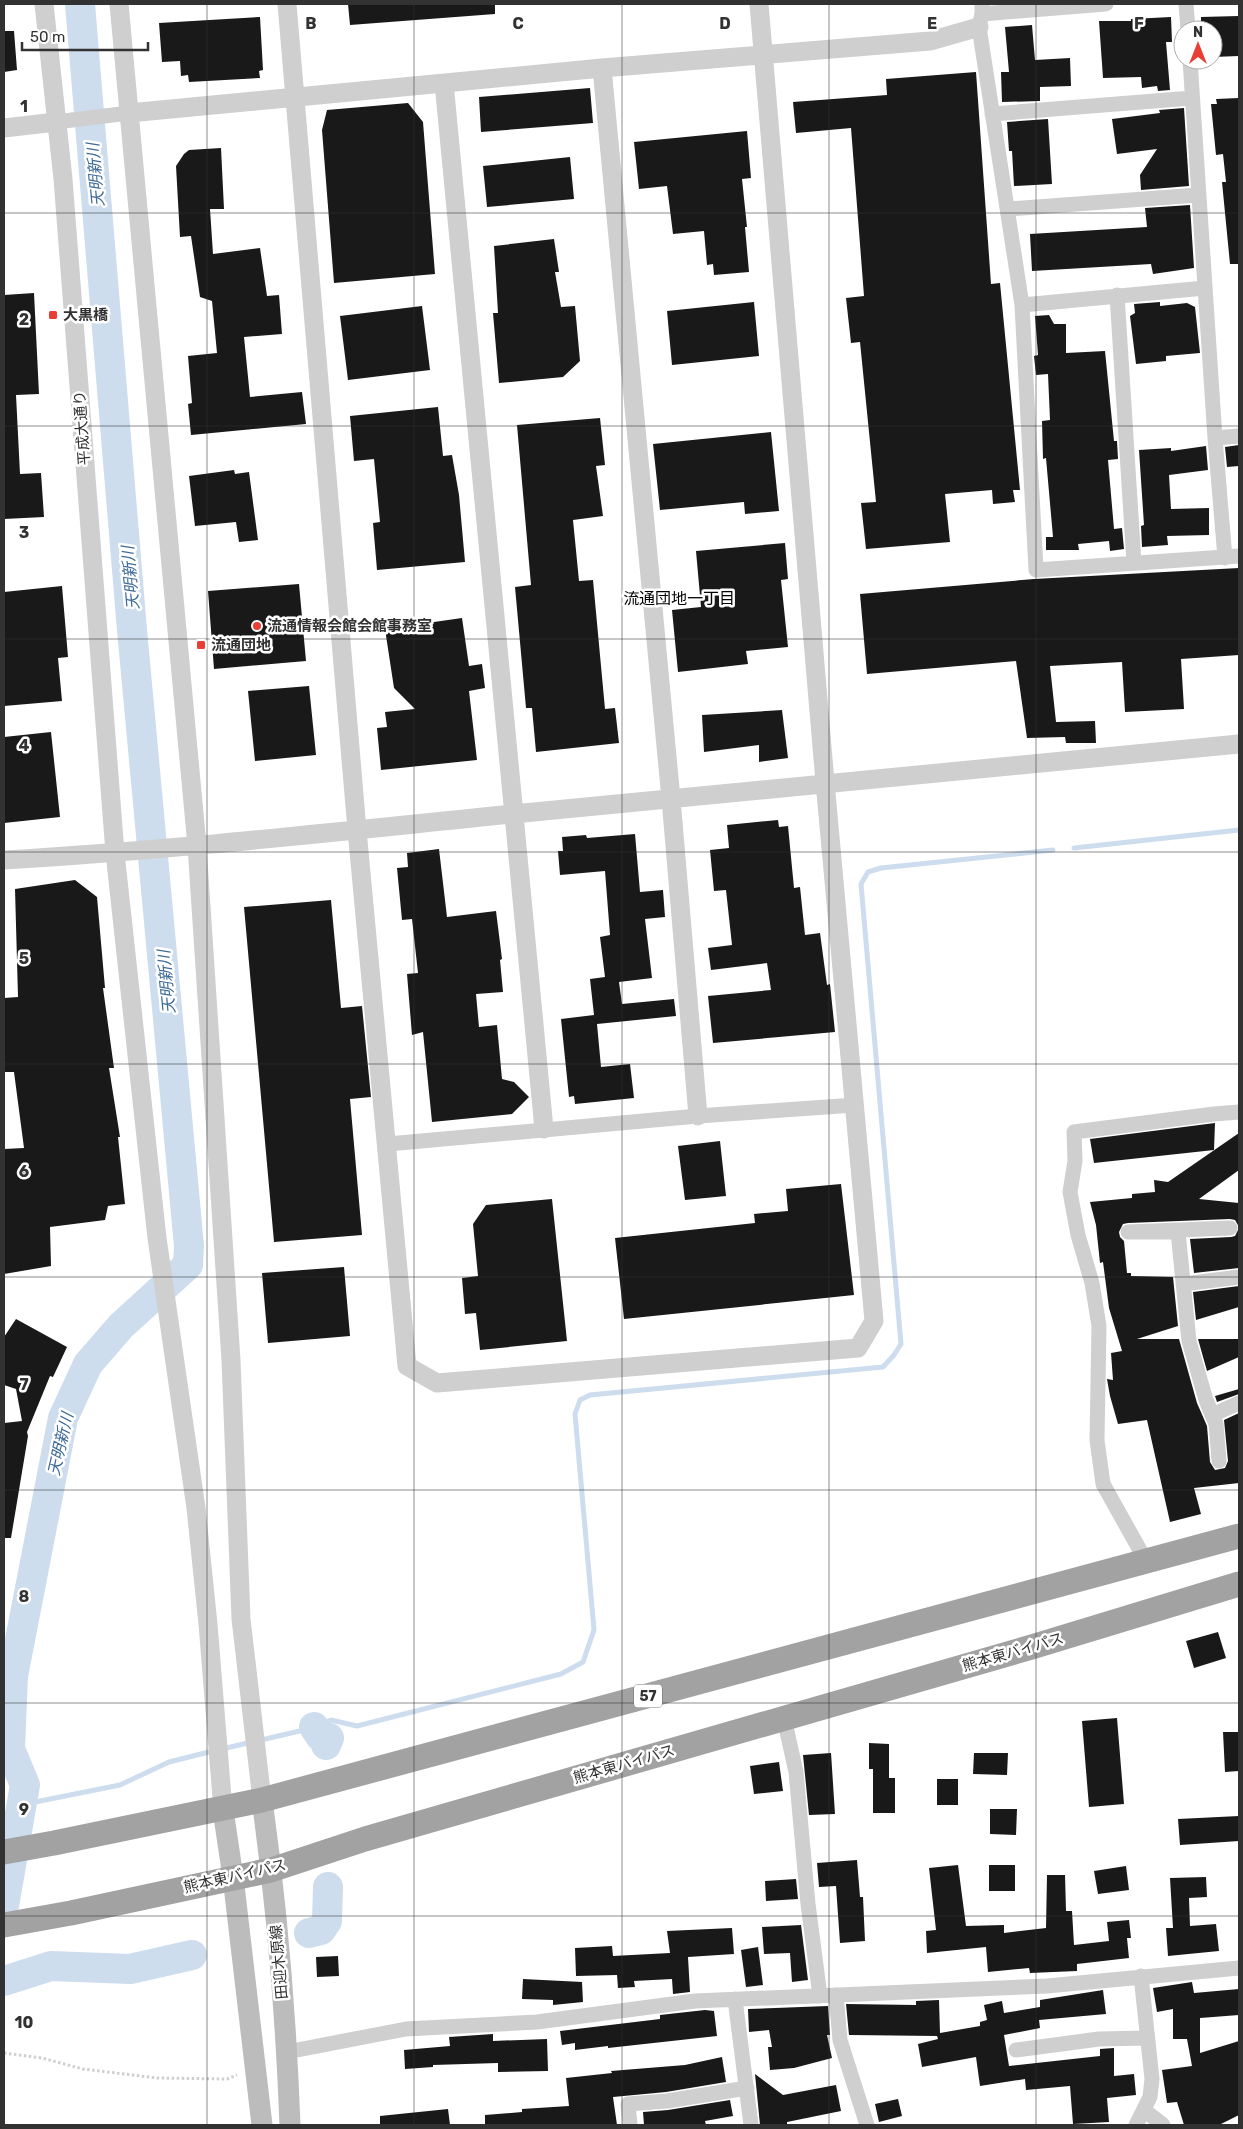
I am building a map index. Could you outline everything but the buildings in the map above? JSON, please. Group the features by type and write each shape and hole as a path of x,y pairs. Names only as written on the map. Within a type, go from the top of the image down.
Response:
{"highway":[{"name":"57","path":"4,1852 223,1810 1239,1536"},
{"name":"熊本東バイパス","path":"4,1925 71,1913 271,1870 364,1839 1035,1646 1239,1584"}],"main road":[{"name":"田迎木原線","path":"262,1800 271,1870 287,2052 290,2125"},
{"path":"223,1810 233,1877 262,2125"}],"street":[{"name":"平成大通り","path":"44,4 65,120 70,269 115,853 157,1238 173,1338 196,1508 208,1624 223,1810"},
{"path":"120,4 124,114 191,846 231,1360 241,1619 262,1800"},
{"path":"287,4 357,830 388,1144 407,1366 437,1383 858,1348 874,1321 825,782 765,55 759,4"},
{"path":"4,128 124,114 602,68 930,41 981,15 1106,4"},
{"path":"1186,4 1187,20"},
{"path":"981,15 992,114 1022,305 1036,570 1232,557 1215,438 1191,70"},
{"path":"602,68 671,799 698,1116"},
{"path":"444,83 544,1129"},
{"path":"992,114 1192,98"},
{"path":"1008,209 1198,195"},
{"path":"1022,305 1204,288"},
{"path":"1117,296 1134,563"},
{"path":"1215,438 1239,436"},
{"path":"4,860 141,852 825,782 1239,744"},
{"path":"388,1144 698,1116 855,1105"},
{"path":"1146,1561 1103,1484 1097,1440 1099,1326 1092,1283 1078,1235 1070,1192 1074,1160 1074,1132 1239,1112"},
{"path":"1219,1461 1216,1424 1189,1341 1178,1232 1128,1232 1230,1228"},
{"path":"1183,1284 1239,1277"},
{"path":"1212,1415 1239,1403"},
{"path":"784,1718 796,1772 808,1904 820,1996"},
{"path":"287,2052 406,2029 537,2022 695,2002 1048,1986 1239,1968"},
{"path":"1136,2125 1150,2097 1152,2079 1141,1976"},
{"path":"836,1995 840,2040 867,2125"},
{"path":"736,2000 751,2125"},
{"path":"1016,2050 1099,2039 1147,2038"},
{"path":"630,2125 628,2104 667,2101 747,2088"},
{"path":"1144,2110 1163,2125"}],"path":[{"path":"4,2053 42,2058 83,2069 157,2078 227,2079 256,2068"}],"waterway":[{"name":"天明新川","path":"4,1906 25,1785 10,1749 13,1676 63,1418 88,1364 121,1326 188,1265 189,1246 132,630 80,4"},
{"path":"1074,848 1239,830"},
{"path":"222,1749 304,1730 331,1720 357,1726 561,1674 583,1662 594,1630 575,1414 580,1400 590,1395 883,1367 901,1344 861,884 868,872 881,868 1053,850"},
{"path":"314,1727 320,1736 329,1738 326,1745"},
{"path":"20,1805 120,1785 169,1762 213,1751"},
{"path":"309,1933 321,1930 327,1921 328,1887"},
{"path":"4,1981 51,1966 130,1969 192,1955"}],"place":[{"name":"大黒橋","path":"53,315"},
{"name":"流通情報会館会館事務室","path":"257,626"},
{"name":"流通団地","path":"201,645"}],"district":[{"name":"流通団地一丁目","path":"679,598"}]}
